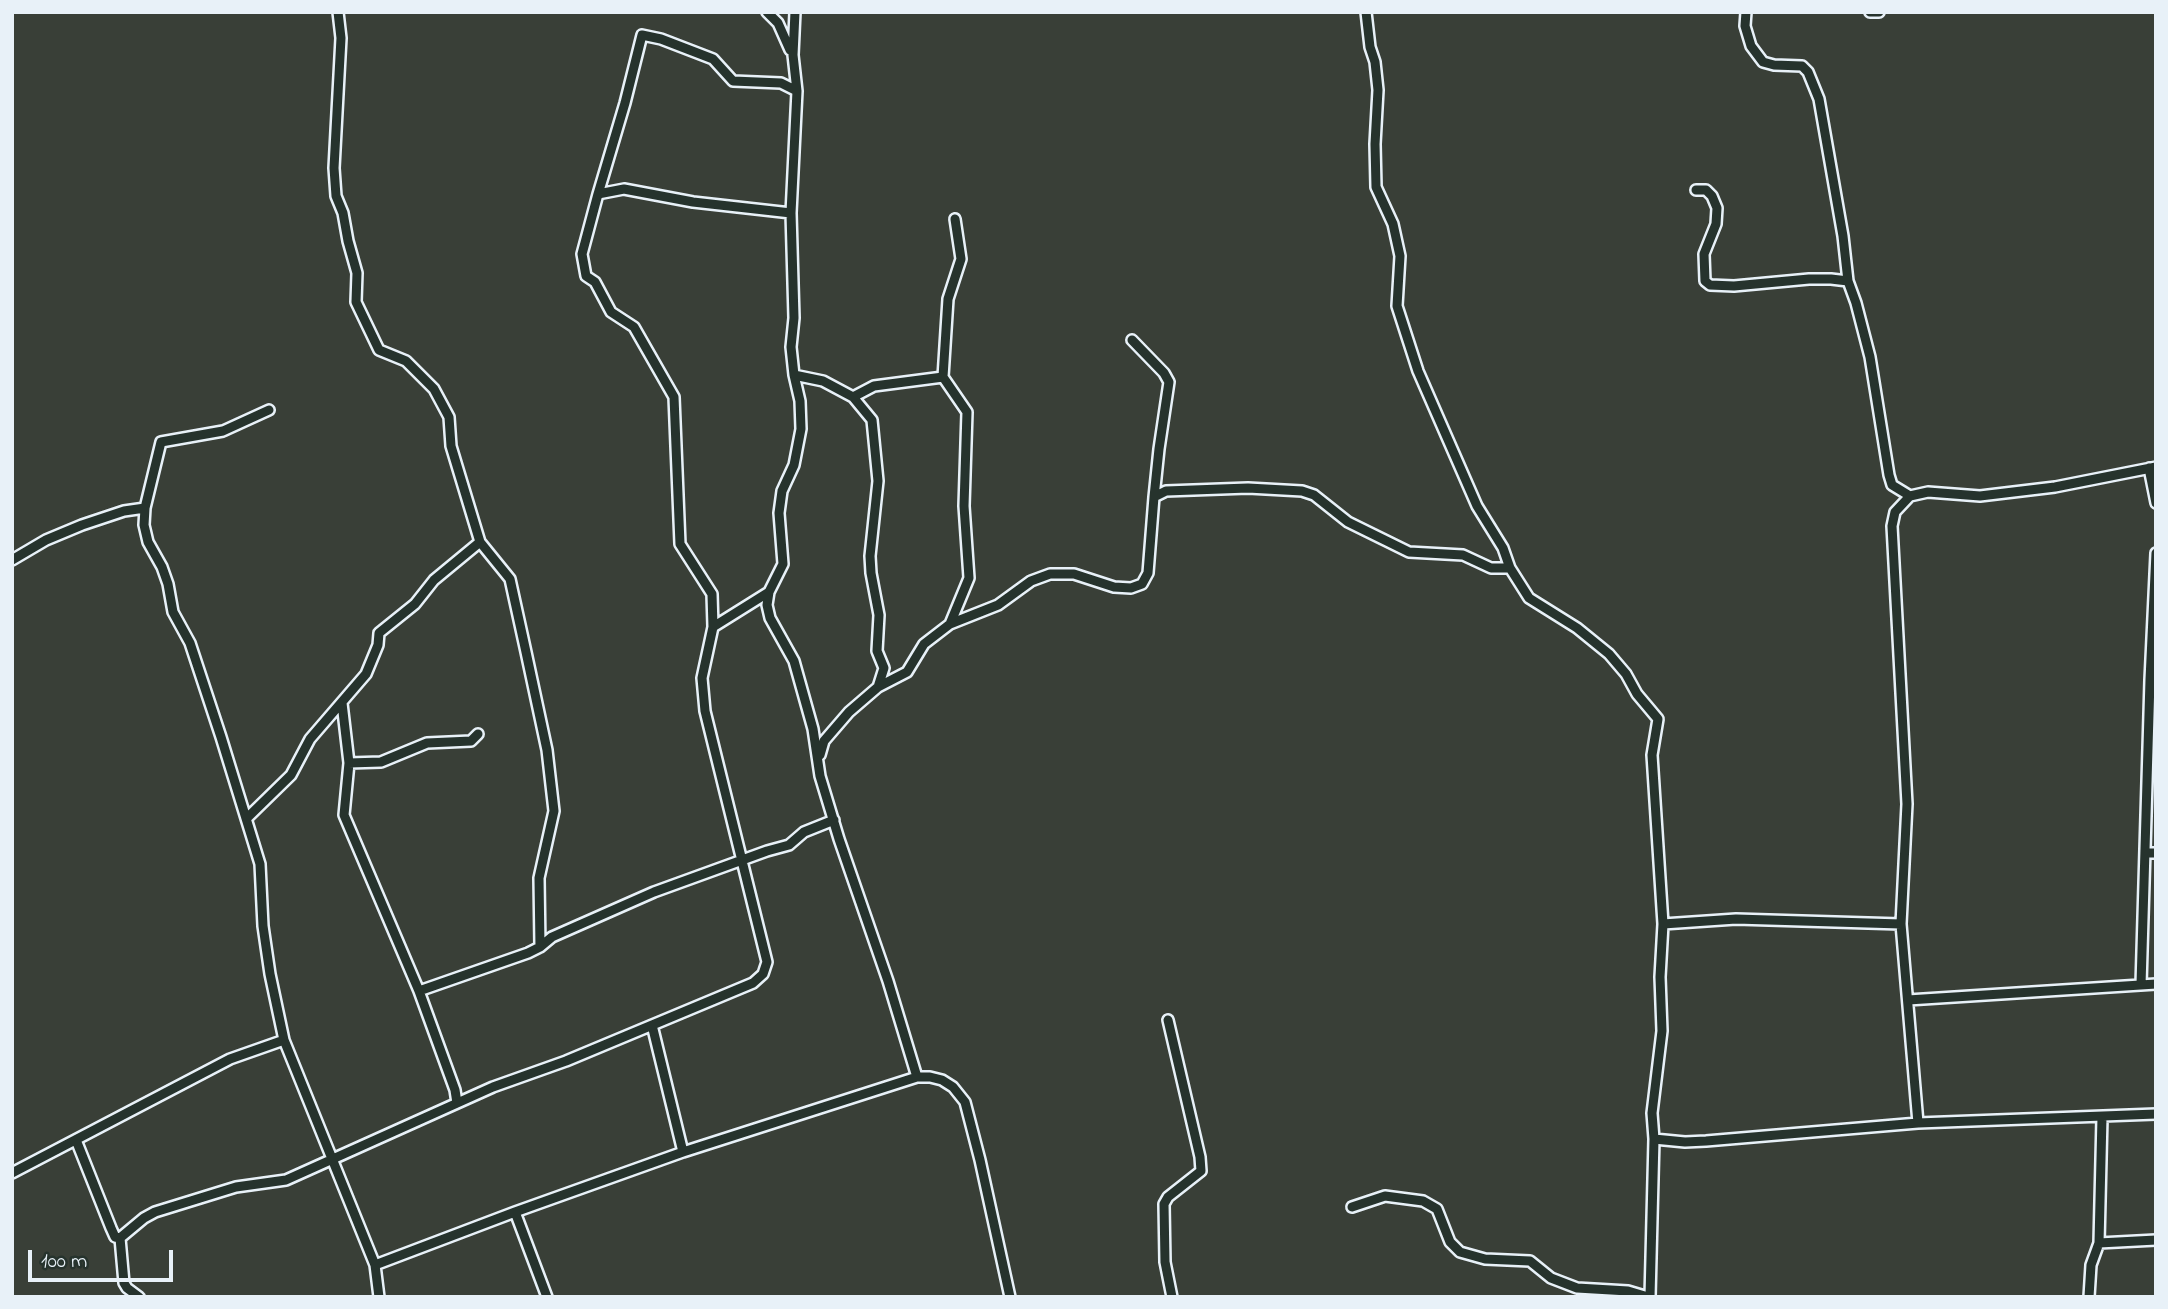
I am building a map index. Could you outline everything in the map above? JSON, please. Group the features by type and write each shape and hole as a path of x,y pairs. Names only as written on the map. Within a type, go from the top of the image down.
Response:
{"street":[{"path":"338,12 341,57 334,168 337,196 357,273 356,302 379,350 406,361 434,389 449,417 451,446 480,542 510,579 547,750 554,811 540,878 540,947"},
{"path":"766,12 778,23 793,55"},
{"path":"795,12 793,55 796,91 791,213 794,318 791,347 800,401 801,429 794,465 782,491 779,513 783,564 769,592 767,605 770,618 794,661 813,729 820,775 888,981 916,1077"},
{"path":"1352,1207 1385,1196 1423,1201 1437,1209 1450,1242 1460,1252 1485,1259 1530,1261 1551,1278 1577,1288 1628,1291 1649,1297 1654,1139 1652,1113 1662,1031 1660,978 1663,924 1652,755 1658,719 1609,654 1577,628 1529,598 1477,506 1418,371 1397,306 1400,256 1393,224 1376,187 1378,90 1366,12"},
{"path":"1746,12 1745,26 1751,46 1763,62 1802,66 1808,72 1819,99 1843,236 1848,281 1870,357 1888,475 1892,485 1910,496"},
{"path":"1870,12 1879,12"},
{"path":"120,1238 155,1212 236,1187 286,1180 457,1103 753,983 763,974 767,961 705,711 702,678 713,627 712,594 680,544 674,397 634,327 611,312 596,282 586,276 582,254 642,35 661,39 713,60 733,81 781,83 796,91"},
{"path":"598,194 624,189 693,202 791,213"},
{"path":"1696,190 1706,190 1717,208 1716,224 1704,254 1705,281 1710,285 1734,286 1809,279 1848,281"},
{"path":"950,624 970,578 964,506 967,412 943,377 948,299 961,259 956,219"},
{"path":"819,761 824,741 849,712 877,687 907,672 924,644 950,624 998,605 1031,581 1050,574 1074,573 1114,587 1142,584 1148,573 1159,449 1169,382 1164,373 1132,340"},
{"path":"794,375 823,381 853,397 872,420 878,481 870,556 879,615 877,651 884,668 877,687"},
{"path":"853,397 874,386 943,377"},
{"path":"269,410 223,430 161,442 145,508 144,525 148,542 168,584 173,612 190,643 260,864 263,926 270,974 285,1040 375,1265 379,1297"},
{"path":"1918,1123 1901,924 1907,804 1892,526 1895,512 1910,496 1928,492 1980,496 2055,487 2152,467 2156,503"},
{"path":"1154,498 1166,491 1191,489 1302,491 1314,495 1348,522 1409,552 1464,555 1490,568 1510,568"},
{"path":"12,560 46,540 82,525 124,511 145,508"},
{"path":"247,818 291,775 310,740 366,674 378,645 379,634 415,604 435,580 480,542"},
{"path":"2141,985 2156,554"},
{"path":"713,627 769,592"},
{"path":"342,703 349,763 344,815 419,990 455,1090 457,1103"},
{"path":"349,763 381,762 427,743 471,741 478,734"},
{"path":"419,990 540,947 552,937 654,892 767,850 789,845 804,832 834,820"},
{"path":"2145,853 2156,853"},
{"path":"1663,924 1735,919 1901,924"},
{"path":"1908,1000 2156,984"},
{"path":"1168,1020 1201,1171 1168,1197 1164,1204 1165,1262 1172,1297"},
{"path":"652,1025 684,1152"},
{"path":"12,1173 230,1059 285,1040"},
{"path":"375,1265 684,1152 916,1077 930,1077 942,1080 960,1093 965,1102 975,1134 1010,1297"},
{"path":"1654,1139 1706,1141 1918,1123 2156,1114"},
{"path":"2089,1297 2091,1265 2099,1243 2102,1117"},
{"path":"76,1140 115,1237 120,1238"},
{"path":"515,1212 547,1297"},
{"path":"120,1238 124,1283 139,1297"},
{"path":"2099,1243 2156,1240"}]}
